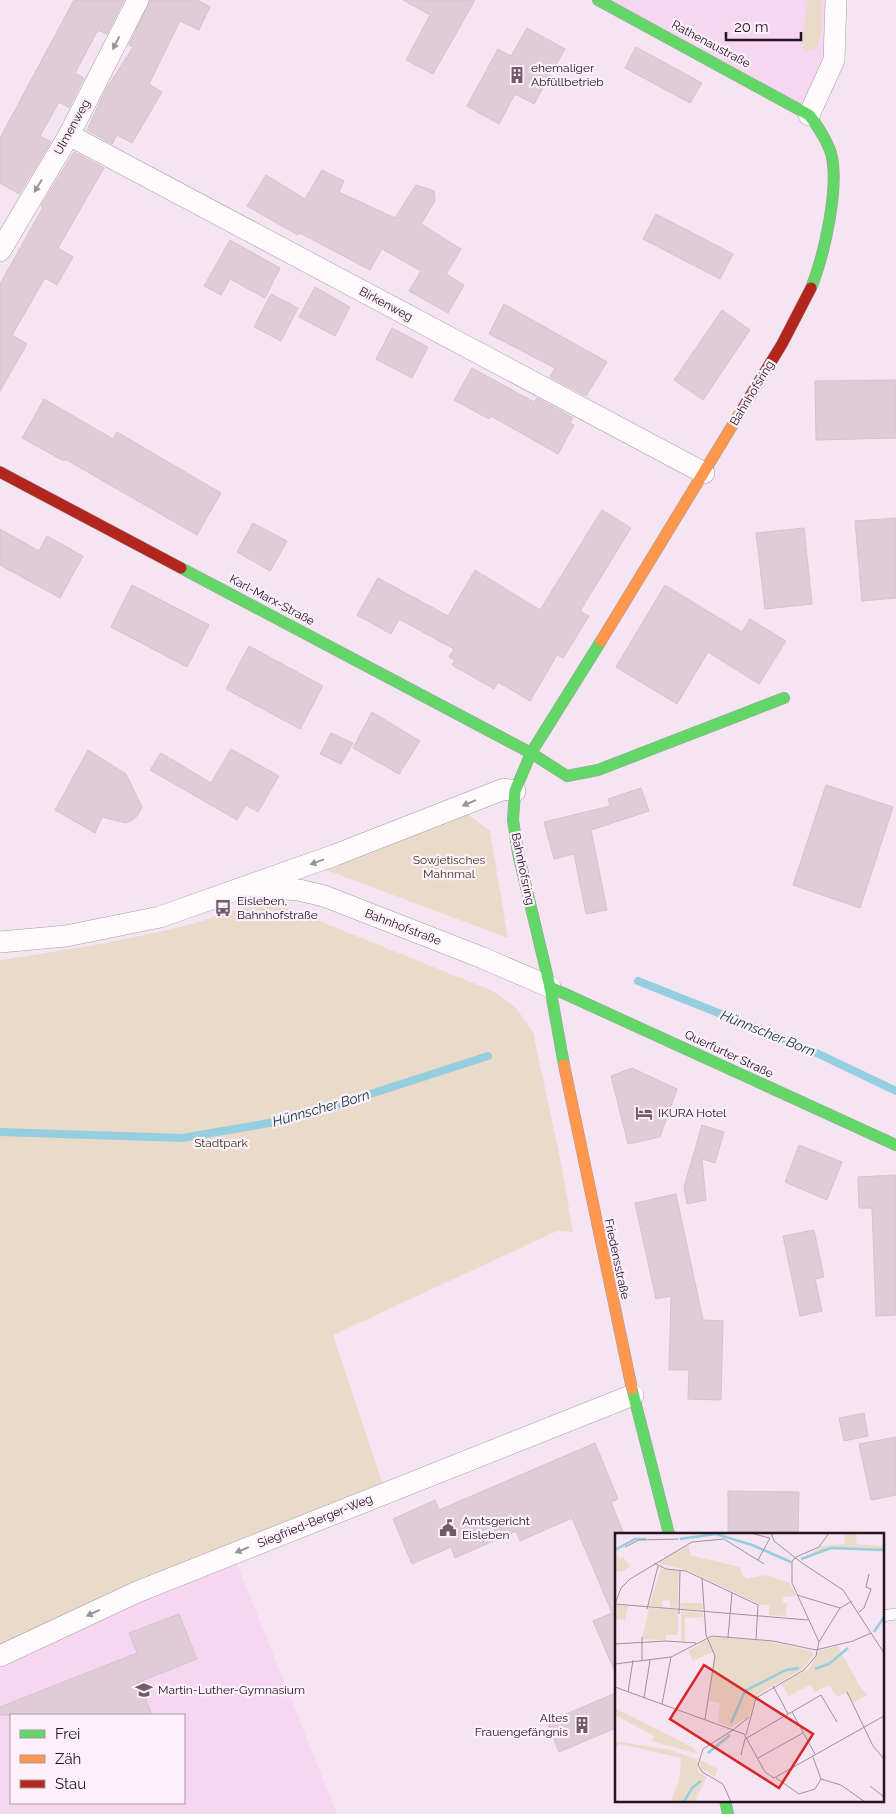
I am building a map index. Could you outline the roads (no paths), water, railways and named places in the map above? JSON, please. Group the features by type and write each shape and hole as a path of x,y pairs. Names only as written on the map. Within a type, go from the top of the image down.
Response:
{"main road":[{"name":"Rathenaustraße","path":"598,0 760,86 809,115"},
{"name":"Bahnhofsring","path":"550,987 518,853 513,820 515,790 532,753 704,473 789,330 811,287 820,262 830,200 831,156 820,129 809,115"},
{"name":"Karl-Marx-Straße","path":"0,472 532,753"},
{"path":"532,753 567,776 598,770 784,698"},
{"name":"Querfurter Straße","path":"550,987 896,1146"},
{"name":"Friedensstraße","path":"550,987 580,1148 633,1395 669,1533"}],"street":[{"name":"Ulmenweg","path":"0,251 69,135 138,0"},
{"path":"809,115 834,60 836,0"},
{"name":"Birkenweg","path":"69,135 704,473"},
{"name":"Bahnhofstraße","path":"0,942 66,936 160,916 251,886 419,824 504,789 515,790"},
{"name":"Bahnhofstraße","path":"251,886 299,890 324,896 483,958 550,987"},
{"name":"Siegfried-Berger-Weg","path":"0,1656 137,1592 633,1395"}],"waterway":[{"name":"Hünnscher Born","path":"638,981 804,1047 896,1091"},
{"name":"Hünnscher Born","path":"0,1132 182,1138 293,1119 488,1056"}],"place":[{"name":"ehemaliger Abfüllbetrieb","path":"517,75"},
{"name":"Eisleben, Bahnhofstraße","path":"223,908"},
{"name":"IKURA Hotel","path":"644,1113"},
{"name":"Amtsgericht Eisleben","path":"448,1528"},
{"name":"Martin-Luther-Gymnasium","path":"144,1690"},
{"name":"Altes Frauengefängnis","path":"582,1725"}],"park label":[{"name":"Sowjetisches Mahnmal","path":"449,867"},
{"name":"Stadtpark","path":"221,1143"}]}
